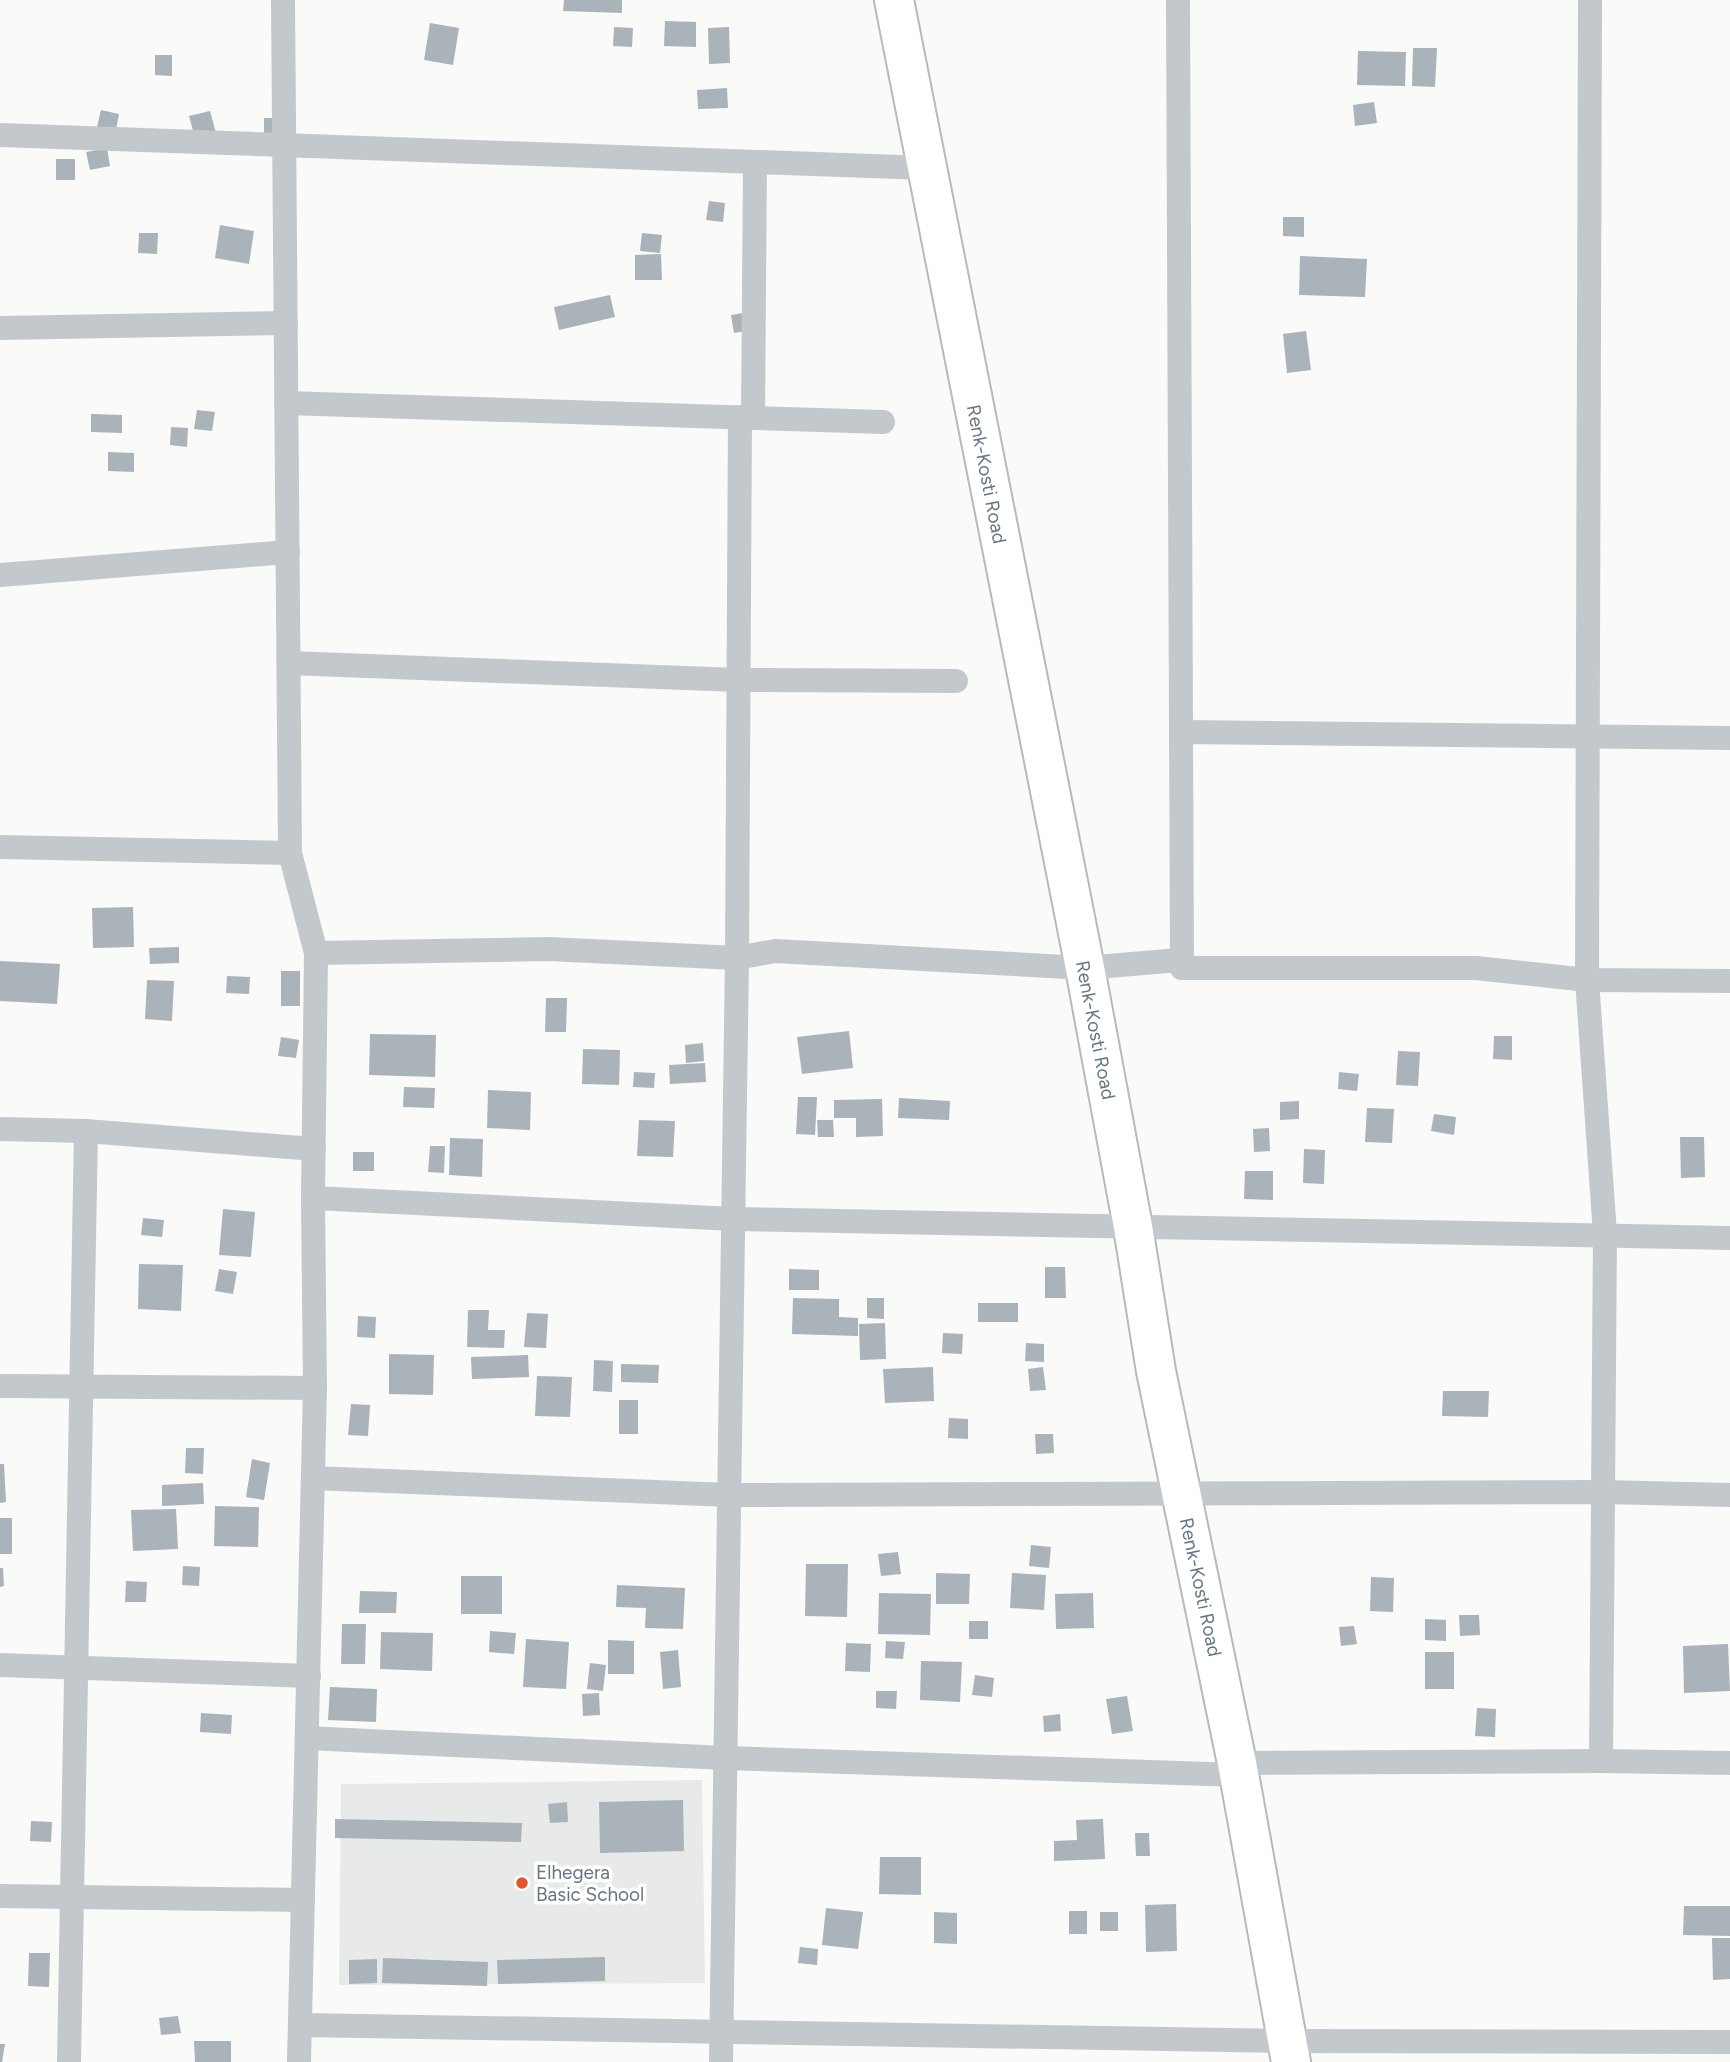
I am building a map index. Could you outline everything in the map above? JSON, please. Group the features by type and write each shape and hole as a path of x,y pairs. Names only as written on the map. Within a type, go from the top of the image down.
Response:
{"main road":[{"name":"Renk-Kosti Road","path":"894,0 1085,968 1133,1227 1156,1371 1238,1769 1289,2052"}],"street":[{"path":"283,0 290,853 316,953 313,1198 315,1388 299,2062"},
{"path":"1178,0 1182,968"},
{"path":"1590,0 1587,980 1605,1234 1601,1760"},
{"path":"0,135 927,168"},
{"path":"721,2062 737,958 738,680 755,162"},
{"path":"0,328 286,323"},
{"path":"286,403 883,422"},
{"path":"0,575 288,552"},
{"path":"289,663 738,680 956,681"},
{"path":"1181,732 1730,738"},
{"path":"0,847 290,853"},
{"path":"316,953 548,949 737,958 775,951 1085,968 1179,960 1182,968"},
{"path":"1182,968 1476,968 1587,980 1730,981"},
{"path":"0,1129 86,1131 314,1149"},
{"path":"69,2062 86,1131"},
{"path":"313,1198 733,1219 1730,1238"},
{"path":"0,1386 315,1388"},
{"path":"313,1478 729,1496 1603,1492 1730,1494"},
{"path":"0,1665 309,1676"},
{"path":"307,1738 725,1758 1238,1769 1601,1760 1730,1763"},
{"path":"0,1896 303,1900"},
{"path":"300,2025 721,2033 1289,2052 1730,2042"}],"shaded area":[{"name":"Elhegera Basic School","path":"702,1780 705,1983 339,1985 341,1784"}],"building":[{"path":"564,0 622,0 622,13 563,11"},
{"path":"665,21 696,22 696,47 664,46"},
{"path":"430,23 459,28 453,65 424,60"},
{"path":"614,27 633,28 632,47 613,46"},
{"path":"729,27 730,63 709,64 708,28"},
{"path":"1413,48 1437,48 1435,87 1412,86"},
{"path":"1358,51 1406,52 1405,86 1357,85"},
{"path":"155,55 172,55 172,76 155,75"},
{"path":"727,88 728,108 698,109 697,90"},
{"path":"1374,102 1377,123 1355,126 1353,105"},
{"path":"101,110 119,114 115,135 96,131"},
{"path":"210,111 216,133 195,138 189,116"},
{"path":"264,118 281,118 281,135 264,135"},
{"path":"107,148 110,166 90,170 86,152"},
{"path":"56,159 75,159 75,180 56,180"},
{"path":"709,201 725,203 723,222 706,220"},
{"path":"1283,217 1304,217 1304,237 1283,236"},
{"path":"220,225 254,231 249,264 215,258"},
{"path":"139,233 158,233 157,254 138,253"},
{"path":"642,233 662,235 660,253 640,251"},
{"path":"661,254 662,280 635,280 635,255"},
{"path":"1300,256 1367,259 1365,297 1299,295"},
{"path":"610,295 615,317 559,330 554,307"},
{"path":"749,312 751,330 734,333 731,315"},
{"path":"1306,331 1311,370 1287,373 1283,334"},
{"path":"197,410 215,412 212,431 194,429"},
{"path":"91,414 122,415 122,433 91,432"},
{"path":"171,427 188,428 187,447 170,445"},
{"path":"108,452 134,453 134,472 108,471"},
{"path":"133,907 134,947 93,948 92,908"},
{"path":"179,947 179,963 150,964 149,948"},
{"path":"0,961 60,964 57,1004 0,1001"},
{"path":"281,971 300,971 300,1006 281,1006"},
{"path":"227,976 250,977 249,994 226,993"},
{"path":"147,980 174,981 172,1021 145,1019"},
{"path":"546,998 567,998 566,1032 545,1032"},
{"path":"849,1031 853,1068 802,1074 797,1037"},
{"path":"370,1034 436,1035 435,1077 369,1075"},
{"path":"1494,1036 1512,1036 1512,1060 1493,1059"},
{"path":"281,1037 299,1040 296,1058 278,1056"},
{"path":"703,1043 704,1061 686,1063 685,1045"},
{"path":"583,1049 620,1050 619,1085 582,1084"},
{"path":"1398,1051 1420,1052 1418,1086 1396,1085"},
{"path":"705,1063 706,1082 670,1084 669,1065"},
{"path":"634,1072 655,1073 654,1088 633,1087"},
{"path":"1339,1072 1359,1074 1357,1091 1338,1089"},
{"path":"404,1087 435,1088 434,1108 403,1107"},
{"path":"488,1090 531,1092 530,1130 487,1128"},
{"path":"798,1097 817,1097 815,1135 796,1134"},
{"path":"899,1098 950,1101 949,1120 898,1118"},
{"path":"882,1099 883,1136 856,1137 856,1118 834,1118 834,1100"},
{"path":"1299,1101 1299,1119 1280,1120 1280,1102"},
{"path":"1367,1108 1394,1109 1392,1143 1365,1142"},
{"path":"1434,1114 1456,1117 1454,1135 1431,1131"},
{"path":"639,1120 675,1121 673,1157 637,1156"},
{"path":"817,1120 833,1120 834,1137 818,1137"},
{"path":"1269,1128 1270,1151 1254,1152 1253,1129"},
{"path":"1680,1137 1704,1137 1705,1177 1681,1178"},
{"path":"450,1138 483,1139 482,1177 449,1175"},
{"path":"430,1146 445,1146 444,1173 428,1172"},
{"path":"1304,1149 1325,1150 1324,1184 1303,1183"},
{"path":"353,1152 374,1152 374,1171 353,1171"},
{"path":"1245,1171 1273,1171 1273,1200 1244,1199"},
{"path":"223,1209 255,1212 251,1257 219,1255"},
{"path":"143,1218 164,1220 162,1237 141,1235"},
{"path":"139,1264 183,1265 181,1311 138,1309"},
{"path":"1045,1267 1065,1267 1066,1298 1045,1298"},
{"path":"219,1269 237,1272 233,1294 215,1291"},
{"path":"789,1269 819,1270 819,1290 789,1290"},
{"path":"793,1298 839,1299 839,1317 858,1318 858,1336 792,1334"},
{"path":"867,1298 884,1298 884,1319 867,1318"},
{"path":"978,1303 1018,1303 1018,1322 978,1322"},
{"path":"468,1310 489,1310 488,1330 505,1330 504,1348 467,1347"},
{"path":"527,1313 548,1314 546,1348 524,1347"},
{"path":"358,1316 376,1317 375,1338 357,1337"},
{"path":"885,1323 886,1359 860,1360 859,1324"},
{"path":"943,1333 963,1334 962,1354 942,1353"},
{"path":"1026,1343 1044,1344 1044,1362 1025,1361"},
{"path":"389,1354 434,1355 433,1395 389,1394"},
{"path":"528,1355 529,1377 472,1379 471,1357"},
{"path":"594,1360 613,1361 612,1392 593,1391"},
{"path":"621,1364 659,1365 658,1383 621,1382"},
{"path":"933,1367 934,1401 885,1403 883,1369"},
{"path":"1043,1367 1046,1390 1030,1391 1028,1369"},
{"path":"537,1376 572,1377 570,1417 535,1416"},
{"path":"1443,1391 1489,1391 1488,1417 1442,1416"},
{"path":"619,1400 638,1400 638,1434 619,1434"},
{"path":"351,1404 370,1405 368,1436 348,1435"},
{"path":"949,1418 968,1419 968,1439 948,1438"},
{"path":"1035,1434 1053,1434 1054,1453 1036,1454"},
{"path":"186,1448 204,1448 203,1474 185,1473"},
{"path":"252,1459 270,1463 264,1500 246,1497"},
{"path":"0,1464 4,1464 6,1502 0,1503"},
{"path":"203,1483 204,1504 162,1506 162,1485"},
{"path":"215,1506 259,1507 258,1547 214,1546"},
{"path":"176,1509 178,1549 133,1551 131,1510"},
{"path":"0,1518 12,1518 12,1554 0,1554"},
{"path":"1031,1545 1051,1547 1049,1568 1029,1566"},
{"path":"898,1552 901,1574 881,1576 878,1554"},
{"path":"806,1564 848,1564 847,1617 805,1616"},
{"path":"183,1566 200,1567 199,1586 182,1585"},
{"path":"0,1568 3,1568 4,1586 0,1587"},
{"path":"936,1573 970,1574 969,1604 936,1604"},
{"path":"1012,1573 1046,1575 1044,1610 1010,1608"},
{"path":"461,1576 502,1576 502,1614 461,1614"},
{"path":"1371,1577 1394,1578 1393,1612 1370,1611"},
{"path":"126,1581 147,1582 146,1602 125,1602"},
{"path":"617,1585 685,1588 683,1629 645,1628 646,1608 616,1607"},
{"path":"360,1591 397,1592 396,1613 359,1613"},
{"path":"879,1593 931,1594 930,1635 878,1634"},
{"path":"1093,1593 1094,1628 1056,1629 1055,1594"},
{"path":"1459,1615 1479,1615 1480,1635 1460,1636"},
{"path":"1425,1619 1446,1620 1446,1641 1425,1640"},
{"path":"969,1621 988,1621 988,1639 969,1639"},
{"path":"342,1624 366,1624 365,1664 341,1664"},
{"path":"1354,1626 1357,1644 1341,1646 1339,1627"},
{"path":"490,1631 516,1633 514,1654 489,1652"},
{"path":"381,1632 433,1633 432,1671 380,1669"},
{"path":"526,1639 569,1642 566,1689 523,1687"},
{"path":"608,1640 634,1641 634,1674 608,1674"},
{"path":"886,1641 905,1642 903,1659 885,1658"},
{"path":"846,1643 871,1644 870,1672 845,1671"},
{"path":"1728,1644 1730,1691 1684,1693 1683,1646"},
{"path":"678,1650 681,1687 663,1689 660,1652"},
{"path":"1425,1652 1454,1652 1454,1689 1425,1689"},
{"path":"921,1661 962,1662 960,1702 920,1700"},
{"path":"590,1663 606,1665 603,1691 587,1689"},
{"path":"975,1675 994,1678 992,1697 972,1695"},
{"path":"330,1687 377,1689 376,1722 328,1720"},
{"path":"876,1691 897,1691 896,1709 876,1708"},
{"path":"599,1693 600,1715 583,1716 582,1694"},
{"path":"1127,1696 1133,1731 1112,1734 1106,1699"},
{"path":"1477,1708 1496,1709 1495,1737 1475,1736"},
{"path":"201,1713 232,1715 231,1734 200,1732"},
{"path":"1060,1714 1061,1731 1044,1732 1043,1716"},
{"path":"683,1800 684,1851 600,1853 599,1802"},
{"path":"567,1802 568,1822 550,1823 548,1804"},
{"path":"335,1819 522,1823 521,1842 335,1838"},
{"path":"1103,1819 1105,1859 1054,1861 1054,1841 1077,1840 1076,1820"},
{"path":"31,1821 52,1822 51,1842 30,1841"},
{"path":"1135,1833 1149,1833 1150,1856 1136,1856"},
{"path":"880,1857 921,1857 921,1895 879,1894"},
{"path":"1176,1904 1177,1951 1146,1952 1145,1905"},
{"path":"1684,1906 1730,1906 1730,1936 1683,1935"},
{"path":"826,1908 863,1912 858,1949 822,1945"},
{"path":"1069,1911 1087,1911 1087,1934 1069,1934"},
{"path":"934,1912 957,1913 957,1944 934,1943"},
{"path":"1100,1912 1118,1912 1118,1931 1100,1931"},
{"path":"1712,1938 1730,1938 1730,1979 1713,1980"},
{"path":"800,1947 818,1949 817,1965 798,1963"},
{"path":"29,1953 50,1953 49,1987 28,1986"},
{"path":"605,1957 605,1981 498,1984 497,1960"},
{"path":"383,1958 488,1962 487,1986 382,1983"},
{"path":"377,1959 377,1983 349,1984 349,1960"},
{"path":"178,2016 181,2033 161,2035 159,2018"},
{"path":"194,2041 231,2041 231,2062 195,2062"},
{"path":"0,2044 5,2044 2,2062 0,2062"}],"place":[{"name":"Elhegera Basic School","path":"522,1883"}]}
